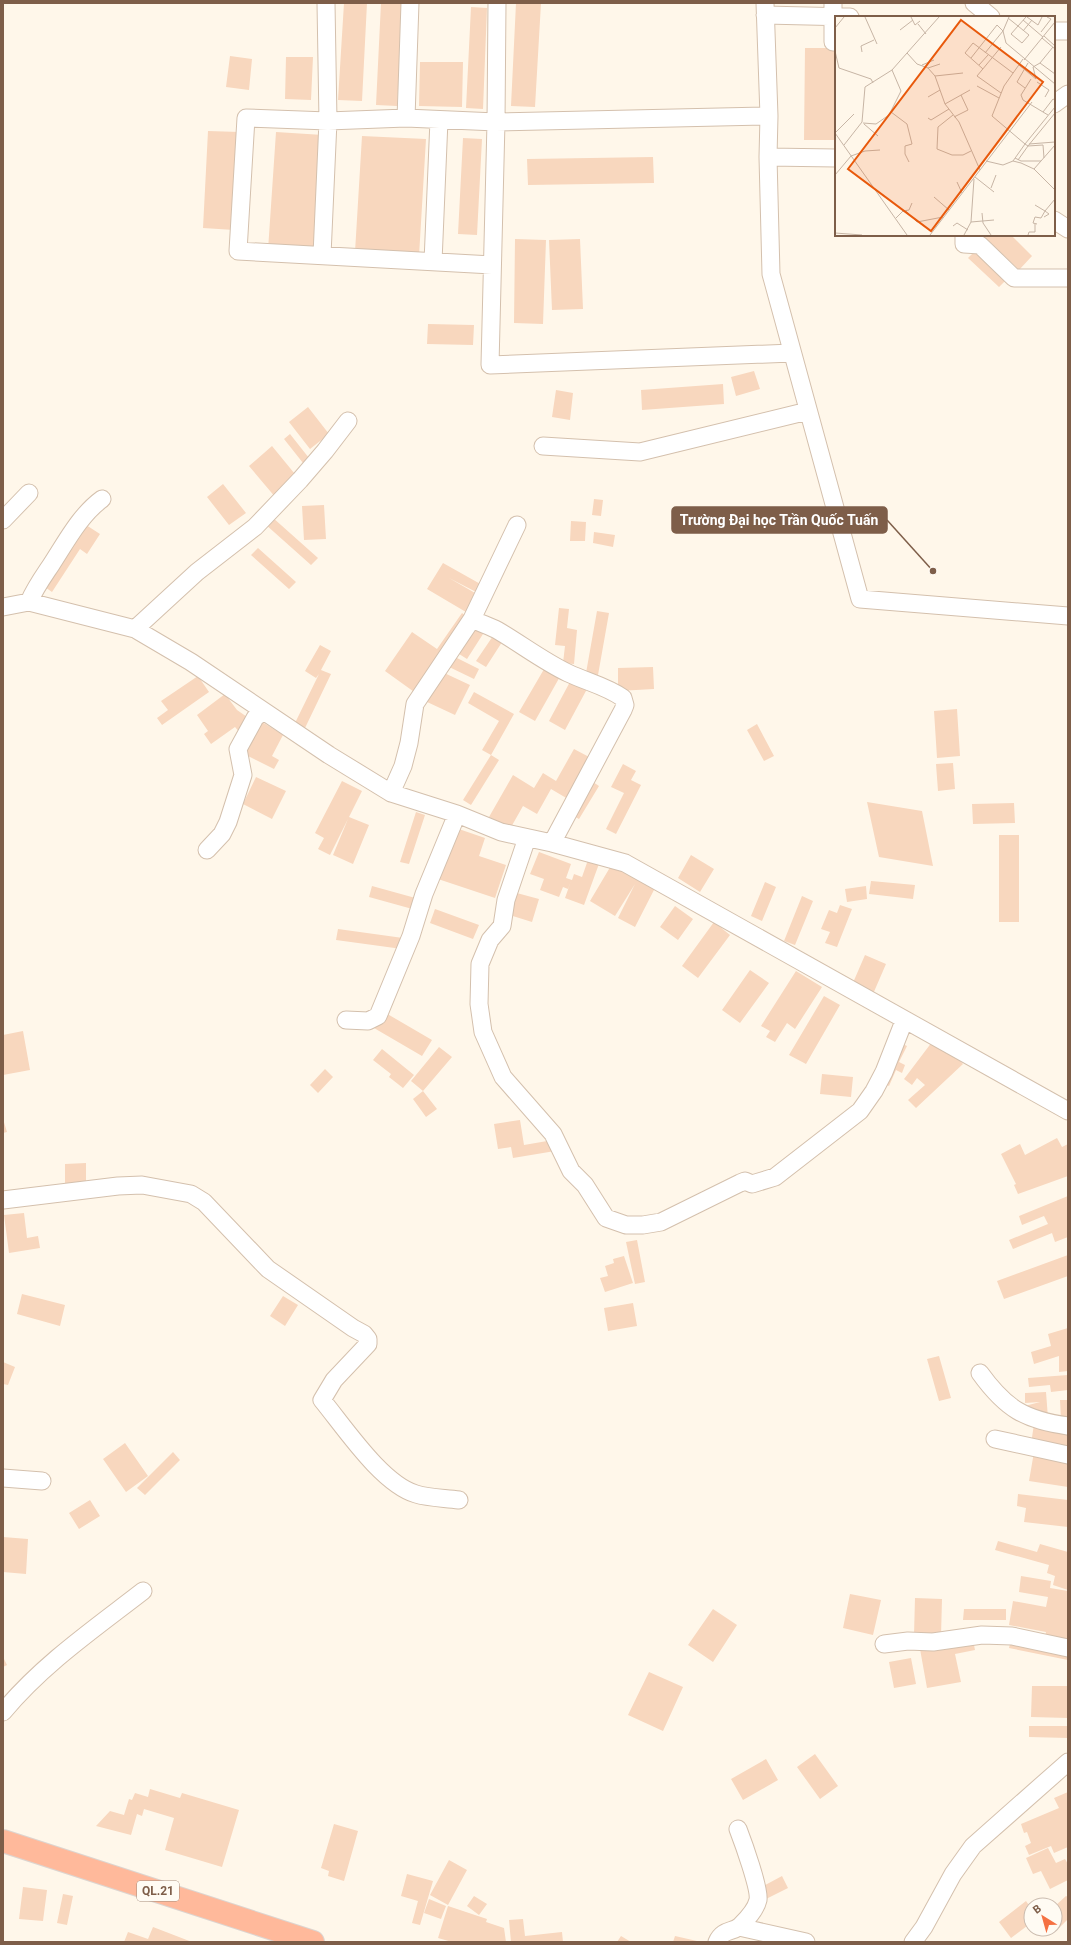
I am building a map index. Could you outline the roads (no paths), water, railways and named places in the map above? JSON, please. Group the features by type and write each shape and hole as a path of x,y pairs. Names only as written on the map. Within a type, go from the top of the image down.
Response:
{"highway":[{"name":"QL.21","path":"3,1841 313,1942"}],"street":[{"path":"322,255 328,120 326,3"},
{"path":"406,118 410,3"},
{"path":"497,3 496,122 490,365 792,353"},
{"path":"974,3 991,16"},
{"path":"848,16 833,10 765,9 770,116 768,157 771,274 860,599 1068,616"},
{"path":"833,10 833,42 835,42"},
{"path":"1055,31 1068,31"},
{"path":"1055,103 1068,94"},
{"path":"492,265 238,251 246,118 328,120 406,118 496,122 770,116"},
{"path":"433,262 439,120"},
{"path":"768,157 835,158"},
{"path":"1055,221 1068,229"},
{"path":"964,236 964,244 980,244 1014,278 1068,278"},
{"path":"543,446 640,452 808,411"},
{"path":"135,629 197,572 255,527 326,451 348,421"},
{"path":"3,520 28,493"},
{"path":"29,602 34,590 62,547 86,514 102,499"},
{"path":"391,793 404,766 415,704 472,620 517,525"},
{"path":"3,607 29,602 135,629 191,662 262,711 391,793 457,814 501,832 552,843 625,863 904,1021 1068,1111"},
{"path":"472,620 497,630 523,648 568,673 598,686 610,688 623,698 625,702 623,710 552,843"},
{"path":"207,850 222,834 228,822 243,775 238,749 255,718 262,711"},
{"path":"346,1020 368,1022 378,1016 411,936 426,888 457,814"},
{"path":"527,838 506,900 502,926 490,940 480,964 478,1004 483,1032 503,1077 553,1134 571,1171 585,1185 606,1218 626,1225 643,1225 661,1222 740,1183 746,1182 752,1184 775,1177 860,1111 874,1091 884,1072 904,1021"},
{"path":"3,1200 118,1186 142,1185 191,1194 204,1202 268,1269 364,1334 368,1339 368,1344 334,1380 322,1400 375,1464 396,1485 417,1494 459,1500"},
{"path":"980,1373 994,1393 1022,1414 1036,1420 1068,1426"},
{"path":"995,1439 1068,1455"},
{"path":"3,1478 42,1481"},
{"path":"3,1712 21,1690 56,1658 143,1591"},
{"path":"884,1644 908,1641 933,1642 982,1635 1012,1636 1068,1648"},
{"path":"913,1942 924,1927 953,1874 973,1846 1068,1762"},
{"path":"738,1829 752,1870 758,1899 755,1908 739,1927"},
{"path":"717,1942 719,1937 728,1930 739,1927 806,1942"}],"place":[{"name":"Trường Đại học Trần Quốc Tuấn","path":"933,571"}]}
